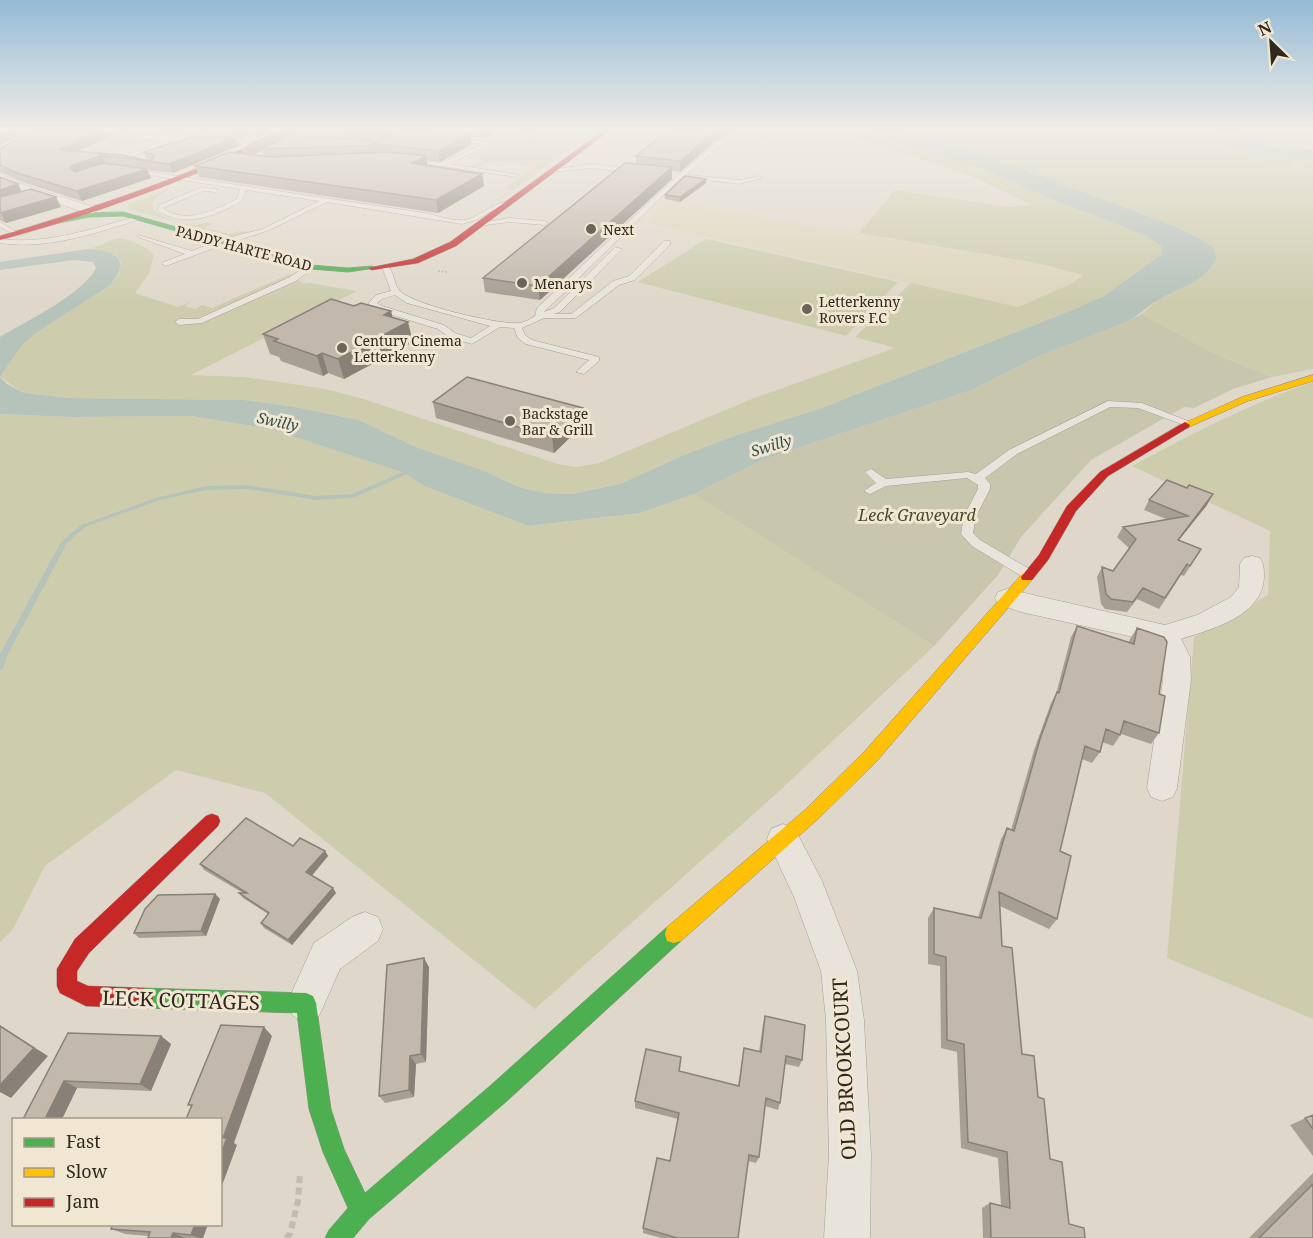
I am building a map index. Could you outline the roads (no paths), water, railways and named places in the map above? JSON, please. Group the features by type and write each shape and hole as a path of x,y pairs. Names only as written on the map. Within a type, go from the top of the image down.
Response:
{"main road":[{"path":"0,239 124,200 155,186"},
{"name":"PADDY HARTE ROAD","path":"54,222 88,215 123,214 311,267 348,270 386,267 415,261 438,252 453,244 532,186"},
{"path":"123,214 116,209 124,200"},
{"path":"337,1238 361,1211 499,1093 684,925 783,839 870,757 1044,556 1071,509 1104,474 1188,423 1245,399 1313,378"},
{"name":"LECK COTTAGES","path":"212,821 82,946 67,969 67,986 86,996 306,1003"},
{"path":"306,1003 320,1109 333,1152 361,1211"}],"street":[{"path":"17,186 35,195 90,210"},
{"path":"1007,598 1166,635 1206,621 1240,603 1251,588 1252,564"},
{"path":"1162,788 1178,680 1177,657 1166,635"},
{"name":"OLD BROOKCOURT","path":"783,839 810,893 839,971 845,1020 850,1155 847,1238"},
{"path":"306,1003 327,956 365,929"}],"lane":[{"path":"235,186 425,214 447,220 470,220 491,208 507,204 511,214 521,220"},
{"path":"539,317 540,310 670,186"},
{"path":"631,236 682,186"},
{"path":"241,187 241,197 232,206 216,213 192,217 168,215 160,210 162,206 202,189 221,190 241,187"},
{"path":"221,190 172,212 185,215 215,210 241,197"},
{"path":"166,264 222,242 265,230 326,200"},
{"path":"0,239 22,245 93,231 139,218"},
{"path":"479,224 521,220 545,223"},
{"path":"0,224 15,234"},
{"path":"140,237 192,254"},
{"path":"539,317 573,316 616,283 632,278 667,243"},
{"path":"386,267 395,292 410,301 499,324 517,326 557,310 623,244"},
{"path":"179,322 199,321 293,279 311,267"},
{"path":"395,292 379,297 372,303 379,308 441,327 452,335 472,341 499,324"},
{"path":"517,326 522,336 529,342 596,359 581,372"},
{"path":"978,478 1013,452 1108,404 1139,405 1188,423"},
{"path":"871,472 883,483"},
{"path":"870,491 883,483 968,475 978,478 984,484 984,489 970,516 967,534 976,543 1028,574"}],"water":[{"name":"Swilly","path":"1021,186 1067,186 1177,227 1213,248 1217,257 1200,278 1155,302 1129,321 1039,356 972,390 765,459 694,494 640,513 528,526 424,486 404,473 271,429 191,416 69,417 0,414 0,377 7,384 24,393 69,398 244,400 295,407 359,420 416,447 487,472 519,487 544,493 572,494 620,484 679,457 734,436 819,409 1065,313 1104,296 1162,254 1162,247 1147,236"},
{"path":"88,249 106,252 118,258 120,269 110,285 36,333 22,345 0,377 0,337 67,297 89,278 96,268 93,262 74,260 0,270 0,262"}],"waterway":[{"path":"0,667 4,654 64,542 83,526 158,499 206,488 247,487 316,498 353,496 414,469"}],"place":[{"name":"Next","path":"591,229"},
{"name":"Menarys","path":"522,283"},
{"name":"Letterkenny Rovers F.C","path":"807,309"},
{"name":"Century Cinema Letterkenny","path":"342,348"},
{"name":"Backstage Bar & Grill","path":"510,421"}],"park label":[{"name":"Leck Graveyard","path":"917,515"}]}
